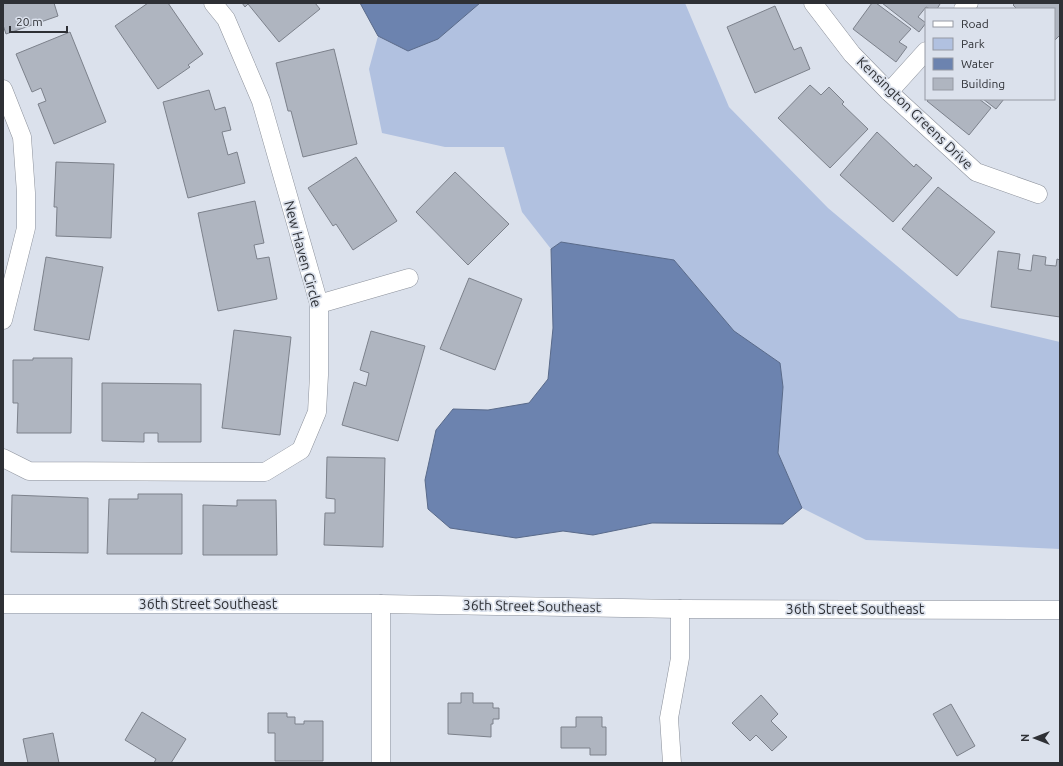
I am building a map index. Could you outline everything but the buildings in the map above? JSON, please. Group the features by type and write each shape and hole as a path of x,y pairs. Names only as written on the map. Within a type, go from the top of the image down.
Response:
{"street":[{"name":"New Haven Circle","path":"3,458 29,471 265,472 301,450 317,412 320,375 319,304 261,101 226,19 213,3"},
{"name":"Kensington Greens Drive","path":"813,3 852,54 889,92 976,172 1038,194"},
{"path":"889,92 925,52"},
{"path":"3,89 22,137 26,228 3,320"},
{"path":"319,304 409,278"},
{"name":"36th Street Southeast","path":"3,604 381,604 680,609 1060,610"},
{"path":"381,604 381,763"},
{"path":"672,763 669,718 680,658 680,609"}],"green space":[{"path":"480,3 685,3 729,107 828,208 959,318 1060,342 1060,549 866,540 802,508 778,453 783,387 780,363 734,331 674,260 561,242 551,249 522,212 504,147 445,147 382,133 369,69 378,36 408,51 438,39"}],"water":[{"path":"360,3 480,3 438,39 408,51 378,36"},
{"path":"561,242 674,260 734,331 780,363 783,387 778,453 802,508 783,524 652,523 593,535 563,531 516,538 450,528 428,509 425,480 436,430 453,409 488,410 529,403 548,379 553,328 551,249"}]}
